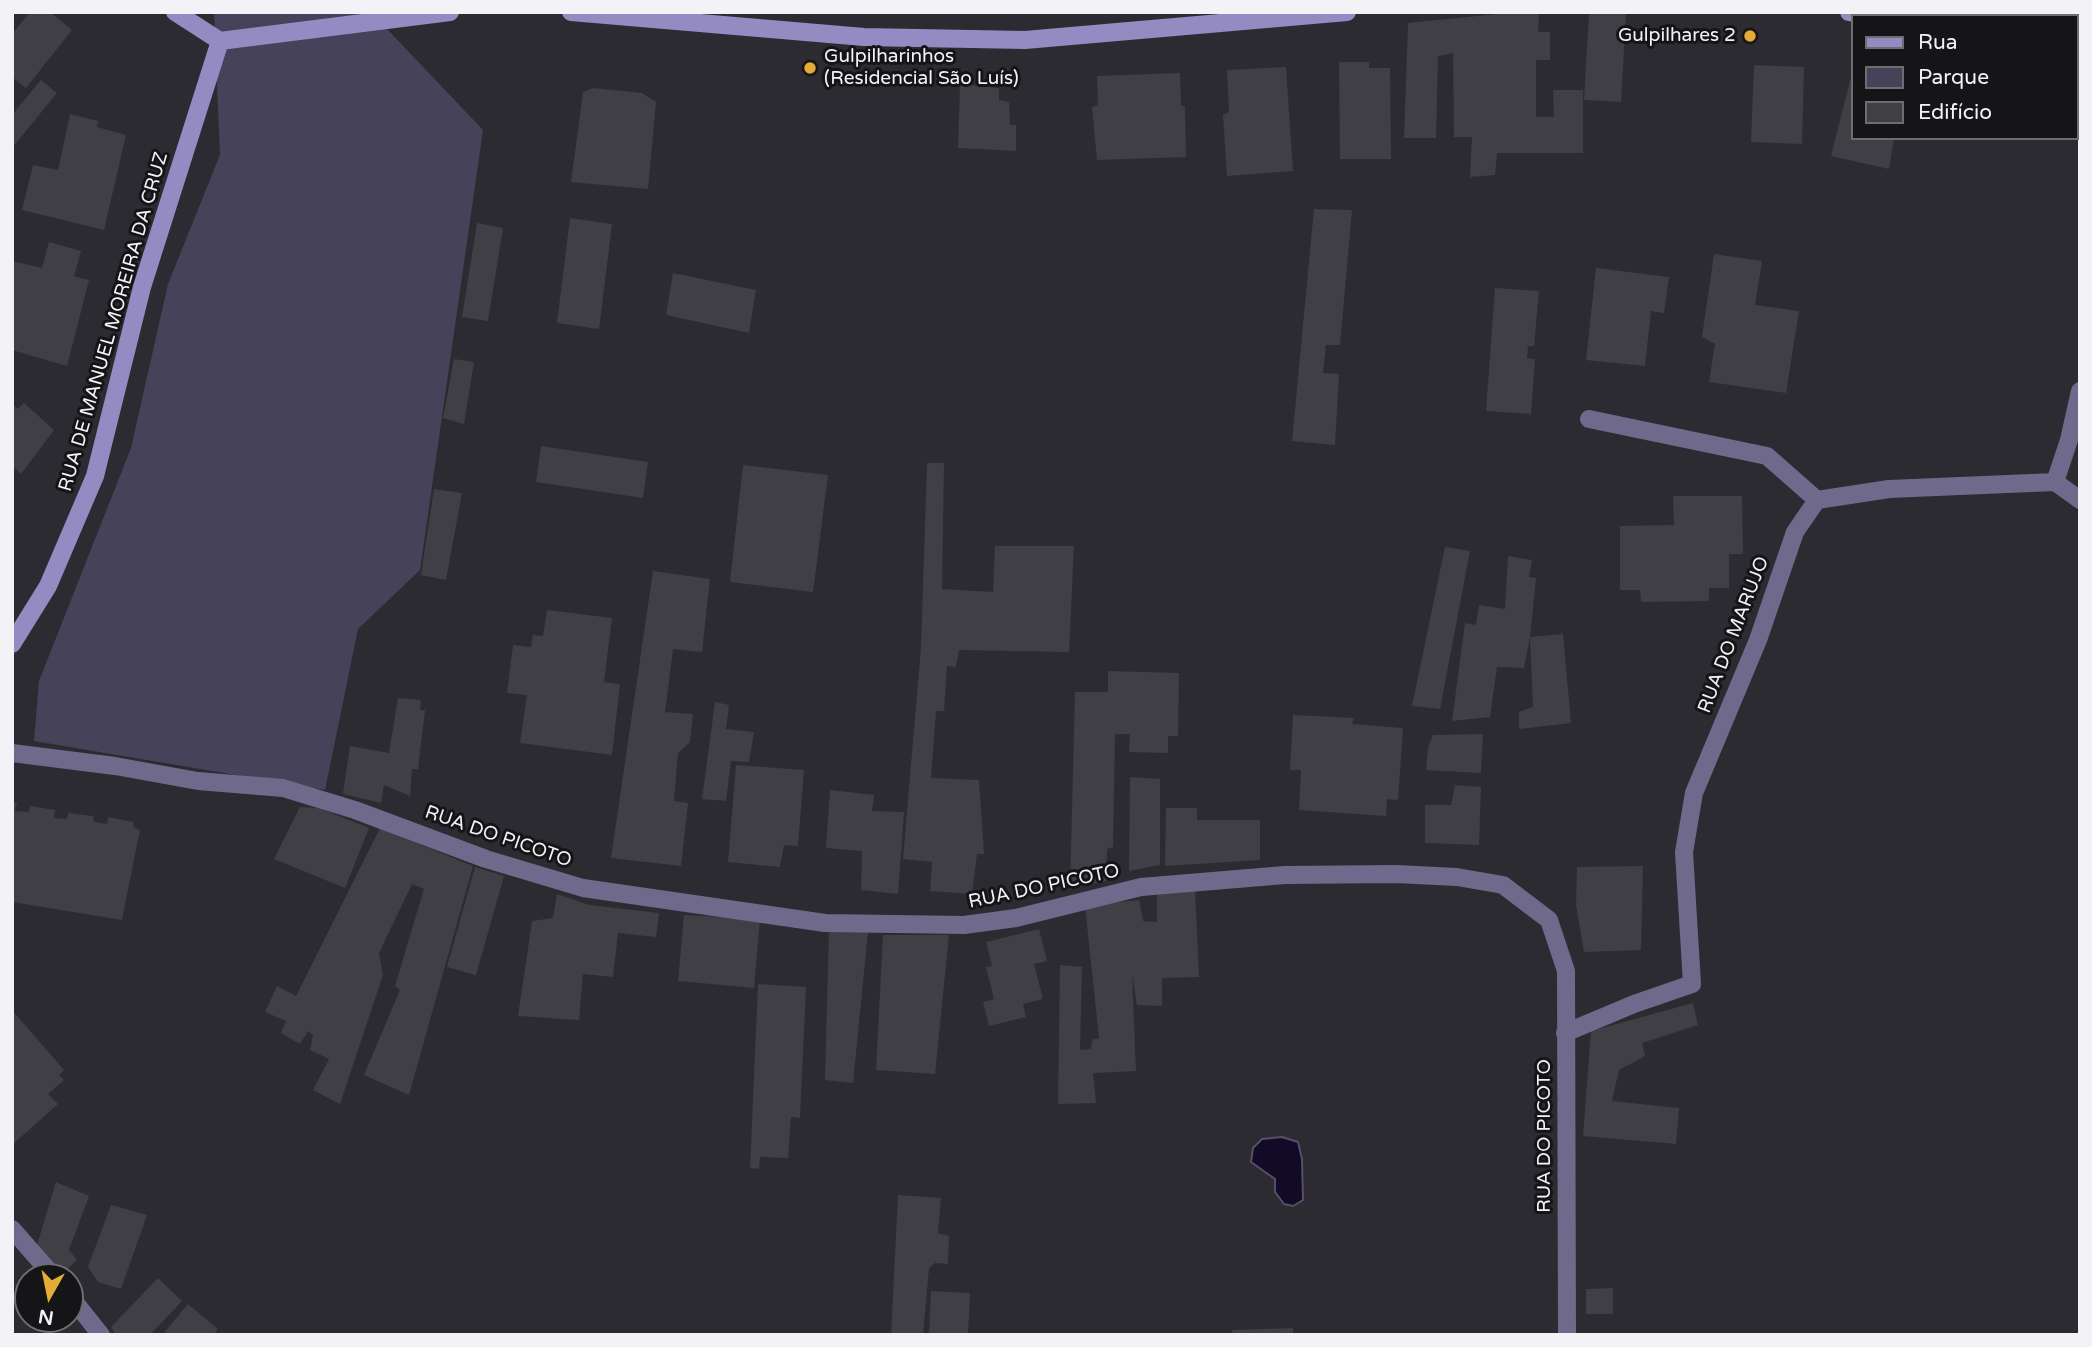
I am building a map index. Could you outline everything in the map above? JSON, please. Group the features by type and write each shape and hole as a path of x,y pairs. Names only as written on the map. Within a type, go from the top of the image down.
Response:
{"street":[{"path":"176,12 220,41 450,12"},
{"path":"571,12 864,37 1026,40 1170,21 1347,12"},
{"name":"RUA DE MANUEL MOREIRA DA CRUZ","path":"12,644 48,586 96,476 142,287 220,41"},
{"path":"2055,482 2070,440 2080,391"},
{"path":"1589,419 1767,456 1817,500 1889,489 2055,482 2080,500"},
{"name":"RUA DO MARUJO","path":"1565,1033 1634,1004 1692,984 1685,852 1694,793 1758,640 1795,532 1817,500"},
{"name":"RUA DO PICOTO","path":"12,753 115,766 198,781 283,788 355,810 486,859 583,888 825,923 964,925 1016,918 1141,887 1285,875 1396,874 1457,877 1503,885 1549,920 1566,971 1567,1335"},
{"path":"12,1229 42,1263"},
{"path":"84,1314 101,1335"}],"green space":[{"path":"214,12 371,12 483,130 420,570 358,629 325,790 34,741 39,681 131,448 168,284 220,155"}],"shaded area":[{"path":"1282,1137 1298,1142 1302,1159 1303,1200 1293,1206 1284,1204 1275,1192 1275,1179 1251,1162 1253,1148 1262,1139"}],"building":[{"path":"30,12 50,12 72,30 26,88 12,77 12,34"},
{"path":"1589,13 1626,14 1621,102 1584,100"},
{"path":"1497,14 1539,14 1538,32 1550,32 1550,60 1536,60 1536,117 1554,117 1553,90 1583,90 1583,153 1497,153 1495,175 1470,177 1472,137 1454,137 1453,53 1438,56 1436,138 1404,138 1408,23"},
{"path":"1339,62 1369,62 1369,68 1390,68 1391,159 1340,159"},
{"path":"1754,65 1804,67 1802,144 1751,142"},
{"path":"1286,67 1293,171 1227,176 1223,115 1229,112 1227,70"},
{"path":"1180,73 1181,106 1185,106 1186,157 1097,160 1092,107 1098,105 1097,76"},
{"path":"41,80 57,93 12,148 12,115"},
{"path":"1850,81 1850,140 1894,140 1889,169 1831,156"},
{"path":"960,84 999,88 999,100 1009,102 1010,125 1016,125 1016,151 958,148"},
{"path":"593,88 642,93 656,102 648,189 571,182 583,92"},
{"path":"70,114 98,121 97,127 126,135 104,230 22,210 33,165 58,170"},
{"path":"1314,209 1352,210 1340,345 1326,345 1323,373 1339,374 1335,445 1292,441"},
{"path":"570,218 612,224 599,329 557,323"},
{"path":"477,223 503,228 488,321 462,317"},
{"path":"49,242 81,251 74,276 89,280 67,366 12,350 12,261 42,268"},
{"path":"1714,254 1762,261 1755,305 1799,311 1786,393 1709,382 1715,344 1702,337"},
{"path":"1596,268 1669,277 1664,313 1651,311 1645,366 1586,360"},
{"path":"673,273 756,290 749,333 666,315"},
{"path":"1495,288 1539,291 1534,346 1528,346 1527,358 1535,359 1531,414 1486,411"},
{"path":"454,359 474,362 464,424 443,418"},
{"path":"24,403 54,430 21,474 12,466 12,404 18,409"},
{"path":"541,446 648,462 643,498 536,482"},
{"path":"927,463 944,463 942,589 993,592 995,546 1074,546 1069,652 959,650 956,667 947,666 944,711 936,711 931,778 979,780 984,854 977,854 972,894 930,891 932,862 903,859 921,647"},
{"path":"743,465 828,475 813,592 730,582"},
{"path":"434,489 462,493 446,580 421,575"},
{"path":"1673,496 1742,496 1743,554 1729,554 1729,588 1709,588 1709,601 1641,602 1640,590 1620,590 1620,526 1674,525"},
{"path":"1445,547 1470,551 1440,709 1412,706"},
{"path":"1508,556 1532,560 1529,577 1536,578 1524,668 1497,667 1490,717 1452,721 1465,623 1476,625 1479,605 1505,609"},
{"path":"653,571 710,579 702,652 673,649 665,712 693,714 690,742 678,753 674,801 688,803 681,866 611,858"},
{"path":"547,610 612,618 604,682 620,684 612,755 520,743 527,695 507,693 513,645 531,647 533,635 543,636"},
{"path":"1563,634 1571,723 1519,729 1519,712 1533,707 1530,637"},
{"path":"1108,671 1179,673 1178,736 1168,736 1168,753 1129,752 1130,734 1115,734 1113,847 1107,849 1106,881 1070,889 1075,692 1108,692"},
{"path":"398,698 421,700 420,710 425,710 418,769 412,769 410,796 384,785 381,803 343,794 350,746 389,753"},
{"path":"715,702 729,705 726,729 754,732 749,762 731,761 726,801 702,799"},
{"path":"1293,715 1354,718 1352,724 1403,728 1398,800 1387,799 1386,816 1299,810 1301,770 1290,770"},
{"path":"1483,734 1481,773 1426,770 1428,748 1433,735"},
{"path":"736,765 804,770 798,846 784,845 780,867 728,862"},
{"path":"1130,777 1160,779 1160,865 1129,871"},
{"path":"1455,785 1481,787 1479,845 1425,843 1425,805 1451,805"},
{"path":"830,790 874,795 872,811 904,812 898,894 861,890 862,851 826,848"},
{"path":"12,802 17,803 15,811 29,812 30,806 55,810 54,818 67,819 68,813 93,816 94,822 107,824 108,817 133,822 134,828 140,830 122,920 12,902"},
{"path":"300,807 319,808 369,828 345,888 274,859"},
{"path":"1166,808 1197,808 1197,820 1260,820 1260,860 1165,866"},
{"path":"380,828 473,866 409,1095 364,1075 400,990 395,986 424,889 412,884 379,953 383,975 340,1104 313,1090 329,1059 310,1050 313,1035 308,1031 300,1044 281,1033 286,1021 265,1012 277,986 296,996"},
{"path":"1643,866 1641,950 1584,952 1576,905 1577,867"},
{"path":"475,867 504,876 476,975 447,967"},
{"path":"1195,889 1199,977 1162,978 1162,1006 1137,1005 1132,974 1136,1071 1093,1073 1096,1103 1058,1104 1060,965 1082,967 1080,1050 1091,1049 1092,1040 1099,1038 1085,906 1139,900 1143,921 1157,922 1157,893"},
{"path":"557,894 589,905 659,913 656,937 618,933 613,977 583,974 579,1020 518,1016 532,921 553,918"},
{"path":"684,915 760,919 754,988 678,981"},
{"path":"829,929 868,932 853,1083 825,1080"},
{"path":"1039,929 1047,961 1034,964 1043,999 1023,1004 1026,1017 989,1026 983,1002 994,999 986,967 992,966 986,942"},
{"path":"883,935 949,935 935,1074 876,1070"},
{"path":"758,984 806,987 800,1118 791,1117 788,1158 760,1157 759,1169 750,1168"},
{"path":"1693,1003 1698,1025 1642,1043 1645,1056 1619,1070 1612,1101 1679,1108 1676,1144 1583,1136 1591,1031"},
{"path":"12,1010 64,1070 59,1075 64,1080 48,1094 58,1104 12,1145"},
{"path":"56,1182 89,1196 69,1250 77,1260 74,1263 53,1263 37,1245"},
{"path":"898,1195 941,1198 938,1233 949,1236 948,1264 935,1263 929,1268 923,1335 891,1335"},
{"path":"111,1205 147,1215 121,1289 98,1282 88,1267"},
{"path":"158,1278 182,1301 150,1335 116,1335 111,1327"},
{"path":"1613,1288 1613,1314 1586,1314 1586,1289"},
{"path":"931,1291 970,1293 968,1335 929,1335"},
{"path":"188,1304 218,1329 213,1335 162,1335"},
{"path":"1293,1328 1293,1335 1233,1335 1232,1330"}],"place":[{"name":"Gulpilhares 2","path":"1750,36"},
{"name":"Gulpilharinhos (Residencial São Luís)","path":"810,68"}]}
